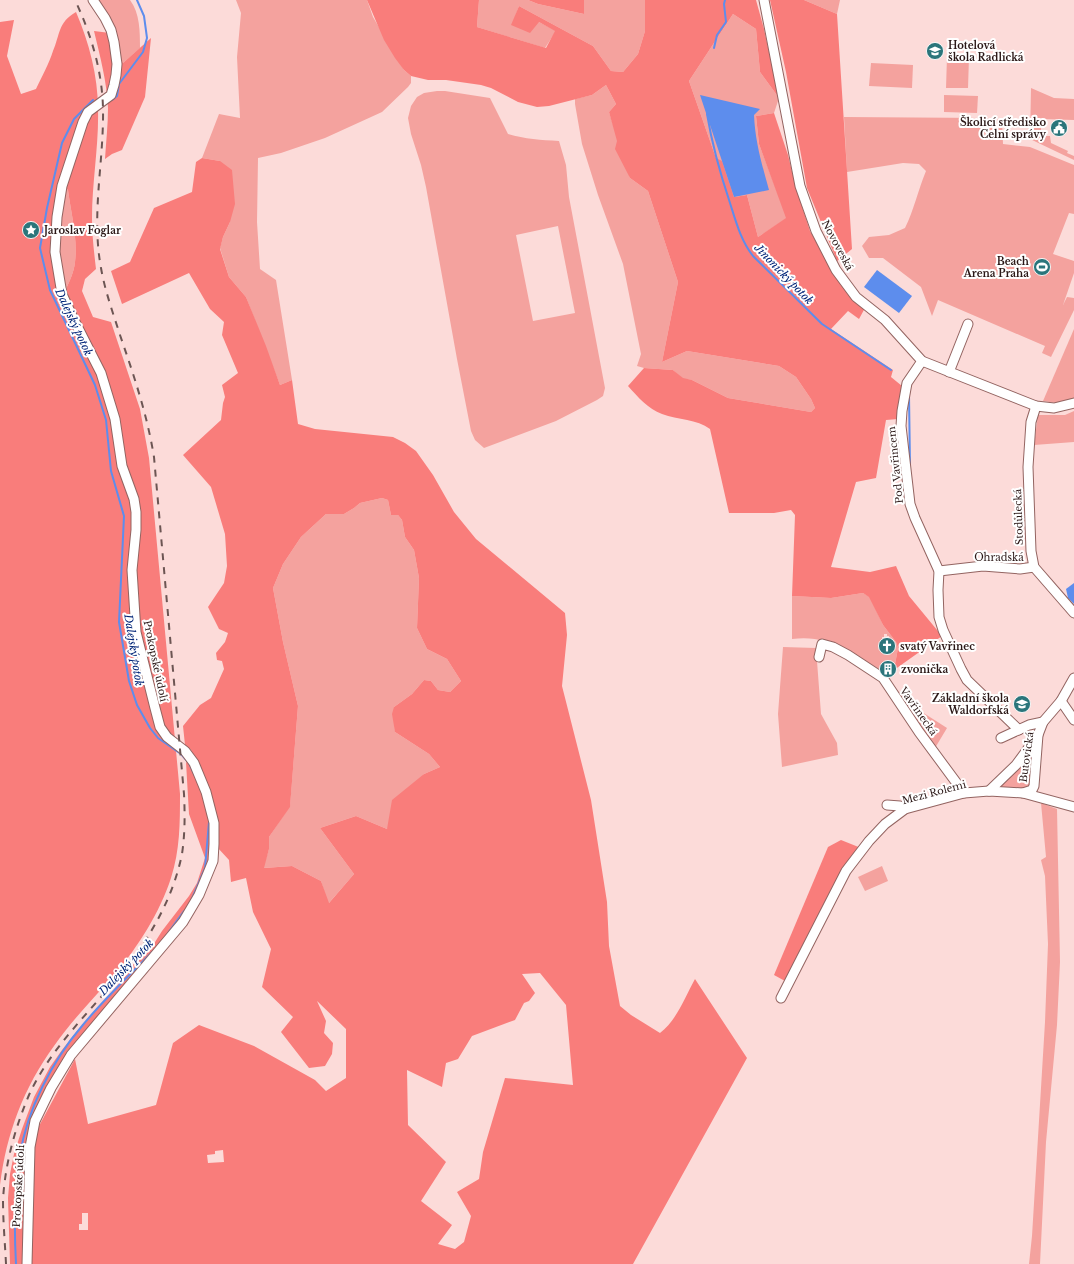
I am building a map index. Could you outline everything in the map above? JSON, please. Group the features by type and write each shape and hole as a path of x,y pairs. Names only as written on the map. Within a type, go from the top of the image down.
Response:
{"street":[{"name":"Prokopské údolí","path":"27,1264 30,1147 36,1121 51,1088 71,1055 183,922 199,895 213,861 214,844 214,823 206,792 194,764 185,751 167,737 160,727 154,708 136,632 132,570 136,530 134,499 122,466 115,419 101,373 62,294 55,252 57,218 62,186 83,122 88,112 111,95 116,75 117,64 111,30 105,18 92,0"},
{"name":"Novoveská","path":"764,0 800,186 816,231 836,270 856,297 886,320 922,361 1036,406 1054,408 1074,403"},
{"path":"949,372 968,324"},
{"name":"Pod Vavřincem","path":"922,361 907,383 901,426 910,504 939,571 939,617 967,680 1019,730"},
{"name":"Stodůlecká","path":"1034,567 1031,551 1028,467 1031,422 1036,406"},
{"name":"Ohradská","path":"939,571 983,566 1020,570 1034,567"},
{"path":"1034,567 1074,613"},
{"name":"Vavřinecká","path":"819,657 822,644 833,647 883,678 964,793"},
{"name":"Butovická","path":"1023,793 1032,790 1034,786 1038,736 1043,722 1061,701 1074,678"},
{"path":"1061,701 1074,720"},
{"path":"1002,738 1029,725 1043,722"},
{"path":"989,791 1016,765 1038,736"},
{"name":"Mezi Rolemi","path":"781,998 846,871 885,824 905,809 964,793 989,791 1023,793 1074,807"},
{"path":"886,805 900,806 905,809"}],"shaded area":[{"path":"89,0 130,0 133,5 139,23 140,48 123,63 107,27"},
{"path":"236,0 367,0 373,17 404,70 411,76 411,83 408,87 382,112 325,138 281,153 258,158 257,222 260,269 276,280 292,380 280,385 246,297 229,277 220,248 230,222 220,161 202,158 219,114 240,118 237,57 241,13"},
{"path":"367,0 479,0 477,27 546,48 555,31 539,22 530,33 511,25 519,6 593,46 611,71 623,72 638,54 645,31 645,0 756,0 779,98 760,72 756,29 733,14 689,81 716,158 722,161 734,197 747,195 758,237 786,218 759,144 756,116 774,113 810,231 833,272 865,308 859,319 848,311 831,329 893,370 891,377 902,386 898,419 886,420 876,478 856,482 831,567 870,572 896,566 909,596 942,636 894,670 898,648 896,642 883,625 869,597 863,593 831,598 792,596 795,515 791,510 774,513 729,513 710,429 693,421 668,416 657,412 644,402 628,386 644,368 673,370 683,378 692,380 728,398 811,412 815,408 811,399 796,377 779,366 687,351 662,362 678,282 648,191 630,178 615,149 617,141 609,112 616,104 606,85 592,95 549,106 537,107 518,102 491,88 481,85 446,80 428,80 411,76 404,70 395,58 384,40"},
{"path":"479,0 528,0 538,4 584,14 584,0 645,0 645,31 638,54 623,72 611,71 593,46 519,6 512,25 539,22 556,31 545,48 477,27"},
{"path":"528,0 584,0 584,14 538,4"},
{"path":"770,0 804,0 837,14 852,249 837,261 807,188 786,72"},
{"path":"804,0 840,0 837,14"},
{"path":"76,12 85,35 92,59 98,97 98,123 92,218 96,269 85,279 82,291 93,317 111,322 140,409 149,458 180,794 180,826 178,847 171,878 161,904 148,929 115,974 68,1027 43,1062 25,1095 12,1129 0,1185 0,22 14,20 7,56 21,94 36,89 50,61 60,29 70,16","holes":["65,187 68,190 75,235 76,253 72,276 66,289 63,289 57,248"]},
{"path":"733,14 756,29 760,72 779,98 774,113 756,116 759,144 787,218 758,237 747,195 734,197 716,158 689,81"},
{"path":"94,31 110,33 123,63 151,38 145,97 122,150 105,159 108,108 103,69"},
{"path":"947,56 969,57 968,88 946,88"},
{"path":"871,63 913,65 912,88 869,86"},
{"path":"606,85 616,104 609,112 630,178 648,191 678,282 662,362 687,351 779,366 796,377 811,399 815,408 811,412 728,398 692,380 683,379 673,370 644,368 637,366 641,354 623,264 598,195 582,144 575,104 575,99 592,95"},
{"path":"1031,88 1054,98 1074,99 1074,120 1041,119 1041,136 1050,136 1051,143 1068,151 1067,153 1074,156 1074,160 1030,139"},
{"path":"445,91 490,98 508,134 539,140 559,141 566,165 569,197 605,388 603,396 556,421 484,448 475,440 471,431 426,187 408,118 411,106 417,97 424,93","holes":["558,226 575,313 533,321 516,235"]},
{"path":"944,95 978,96 977,113 944,112"},
{"path":"844,117 985,118 1002,120 1003,144 1030,147 1074,165 1074,214 1069,213 1053,254 1074,261 1074,273 1063,305 1067,297 1074,298 1074,310 1051,357 1042,353 1045,346 938,300 932,316 921,287 883,258 869,258 862,246 869,237 889,235 905,228 926,171 919,164 903,163 847,172"},
{"path":"202,158 220,161 232,170 235,204 220,249 229,277 246,297 280,385 292,380 298,424 315,429 393,437 405,443 416,451 433,475 454,512 476,539 565,613 567,635 562,686 591,800 607,902 609,946 620,1006 631,1015 660,1033 676,1015 695,979 747,1058 633,1264 30,1264 33,1144 39,1126 75,1059 88,1124 156,1105 173,1043 199,1025 254,1046 315,1080 326,1091 346,1078 346,1029 317,1001 326,1021 324,1033 333,1043 332,1054 325,1066 309,1068 281,1032 293,1017 262,987 271,949 253,912 246,878 231,882 229,860 217,847 209,793 191,750 185,745 183,726 200,705 211,698 224,669 222,661 217,660 216,653 225,642 228,633 219,629 208,607 224,583 227,566 225,534 211,487 183,455 221,420 225,397 222,385 238,373 222,335 224,322 210,309 189,273 122,304 111,271 130,262 154,208 192,192 196,162","holes":["382,498 388,500 391,515 398,515 402,520 405,537 414,550 419,578 417,628 427,649 447,659 461,681 450,692 438,690 431,681 424,680 412,694 394,707 392,714 395,732 429,754 440,767 424,774 392,800 387,829 356,816 320,828 354,874 329,903 321,881 292,866 264,868 269,849 269,837 290,807 298,706 283,642 273,588 283,564 301,537 326,514 344,514 360,503","540,973 566,1005 573,1085 505,1078 483,1152 479,1179 457,1192 471,1216 464,1242 455,1249 438,1244 452,1225 421,1201 446,1162 408,1125 407,1070 442,1087 446,1063 458,1059 472,1036 515,1020 524,1003 529,1001 535,993 522,974","223,1150 224,1162 208,1163 207,1155 215,1154 215,1151","82,1213 88,1213 88,1230 79,1230 79,1224 82,1224"]},
{"path":"65,187 68,190 75,235 76,253 72,276 66,289 63,289 57,248"},
{"path":"1074,329 1074,398 1057,403 1043,401"},
{"path":"1074,411 1074,442 1034,445 1038,415 1065,415"},
{"path":"382,498 388,500 391,515 398,515 402,520 405,537 414,550 419,578 417,628 427,649 447,659 461,681 450,692 438,690 431,681 424,680 412,694 394,707 395,732 429,754 440,767 424,774 387,829 356,816 320,828 354,874 328,904 321,881 292,866 263,868 269,849 269,837 290,806 298,706 283,642 273,588 283,564 301,537 326,514 344,514 360,503"},
{"path":"863,593 870,597 883,625 896,642 898,648 894,670 891,671 891,667 886,667 885,671 881,670 849,651 829,642 805,638 792,639 792,596 831,598","holes":["884,634 887,634 887,636 889,636 891,648 894,647 894,651 889,655 885,652 882,637 884,637"]},
{"path":"783,647 816,648 821,714 837,743 838,755 782,767 778,714"},
{"path":"893,687 922,712 947,728 935,748"},
{"path":"1036,740 1032,784 1026,789 994,787"},
{"path":"186,762 193,766 211,822 211,854 196,895 150,958 102,1012 33,1119 24,1264 10,1264 8,1198 10,1174 14,1154 34,1097 50,1067 62,1050 123,979 141,954 150,950 197,883 205,858 189,814"},
{"path":"1041,803 1057,809 1060,962 1057,1025 1046,1142 1040,1264 1029,1264 1045,1022 1048,944 1045,876 1041,860 1046,857"},
{"path":"841,840 861,848 785,981 774,975 828,847"},
{"path":"882,866 888,881 865,891 858,877"}],"water":[{"path":"700,95 760,109 754,115 756,134 759,153 769,190 734,197"},
{"path":"877,270 912,296 899,313 864,287"},
{"path":"1074,583 1074,604 1068,598 1066,589"}],"waterway":[{"name":"Dalejský potok","path":"112,100 117,96 119,84 143,52 147,38 144,16 137,0"},
{"name":"Jinonický potok","path":"714,48 717,35 726,22 725,0"},
{"name":"Dalejský potok","path":"93,100 74,119 62,143 47,208 40,248 50,290 95,385 106,420 111,471 124,516 119,622 129,681 137,705 150,728 158,738 181,754 189,763 195,776"},
{"name":"Jinonický potok","path":"707,114 714,147 734,217 745,244 753,256 822,324 891,370"},
{"name":"Jinonický potok","path":"909,395 910,466"},
{"name":"Dalejský potok","path":"191,901 205,868 209,822"},
{"name":"Dalejský potok","path":"168,933 184,911"},
{"name":"Dalejský potok","path":"16,1264 15,1210 20,1155 28,1121 42,1087 51,1070 82,1026 99,1006 155,949"}],"railway":[{"path":"6,1264 3,1200 4,1187 8,1160 19,1120 29,1095 47,1062 129,964 158,919 166,903 178,871 182,854 185,816 154,457 144,410 109,302 101,268 97,228 103,128 102,94 95,52 75,0"}],"place":[{"name":"Hotelová škola Radlická","path":"935,51"},
{"name":"Školicí středisko Celní správy","path":"1059,128"},
{"name":"Jaroslav Foglar","path":"31,230"},
{"name":"Beach Arena Praha","path":"1042,267"},
{"name":"svatý Vavřinec","path":"887,646"},
{"name":"zvonička","path":"888,669"},
{"name":"Základní škola Waldorfská","path":"1022,704"}]}
